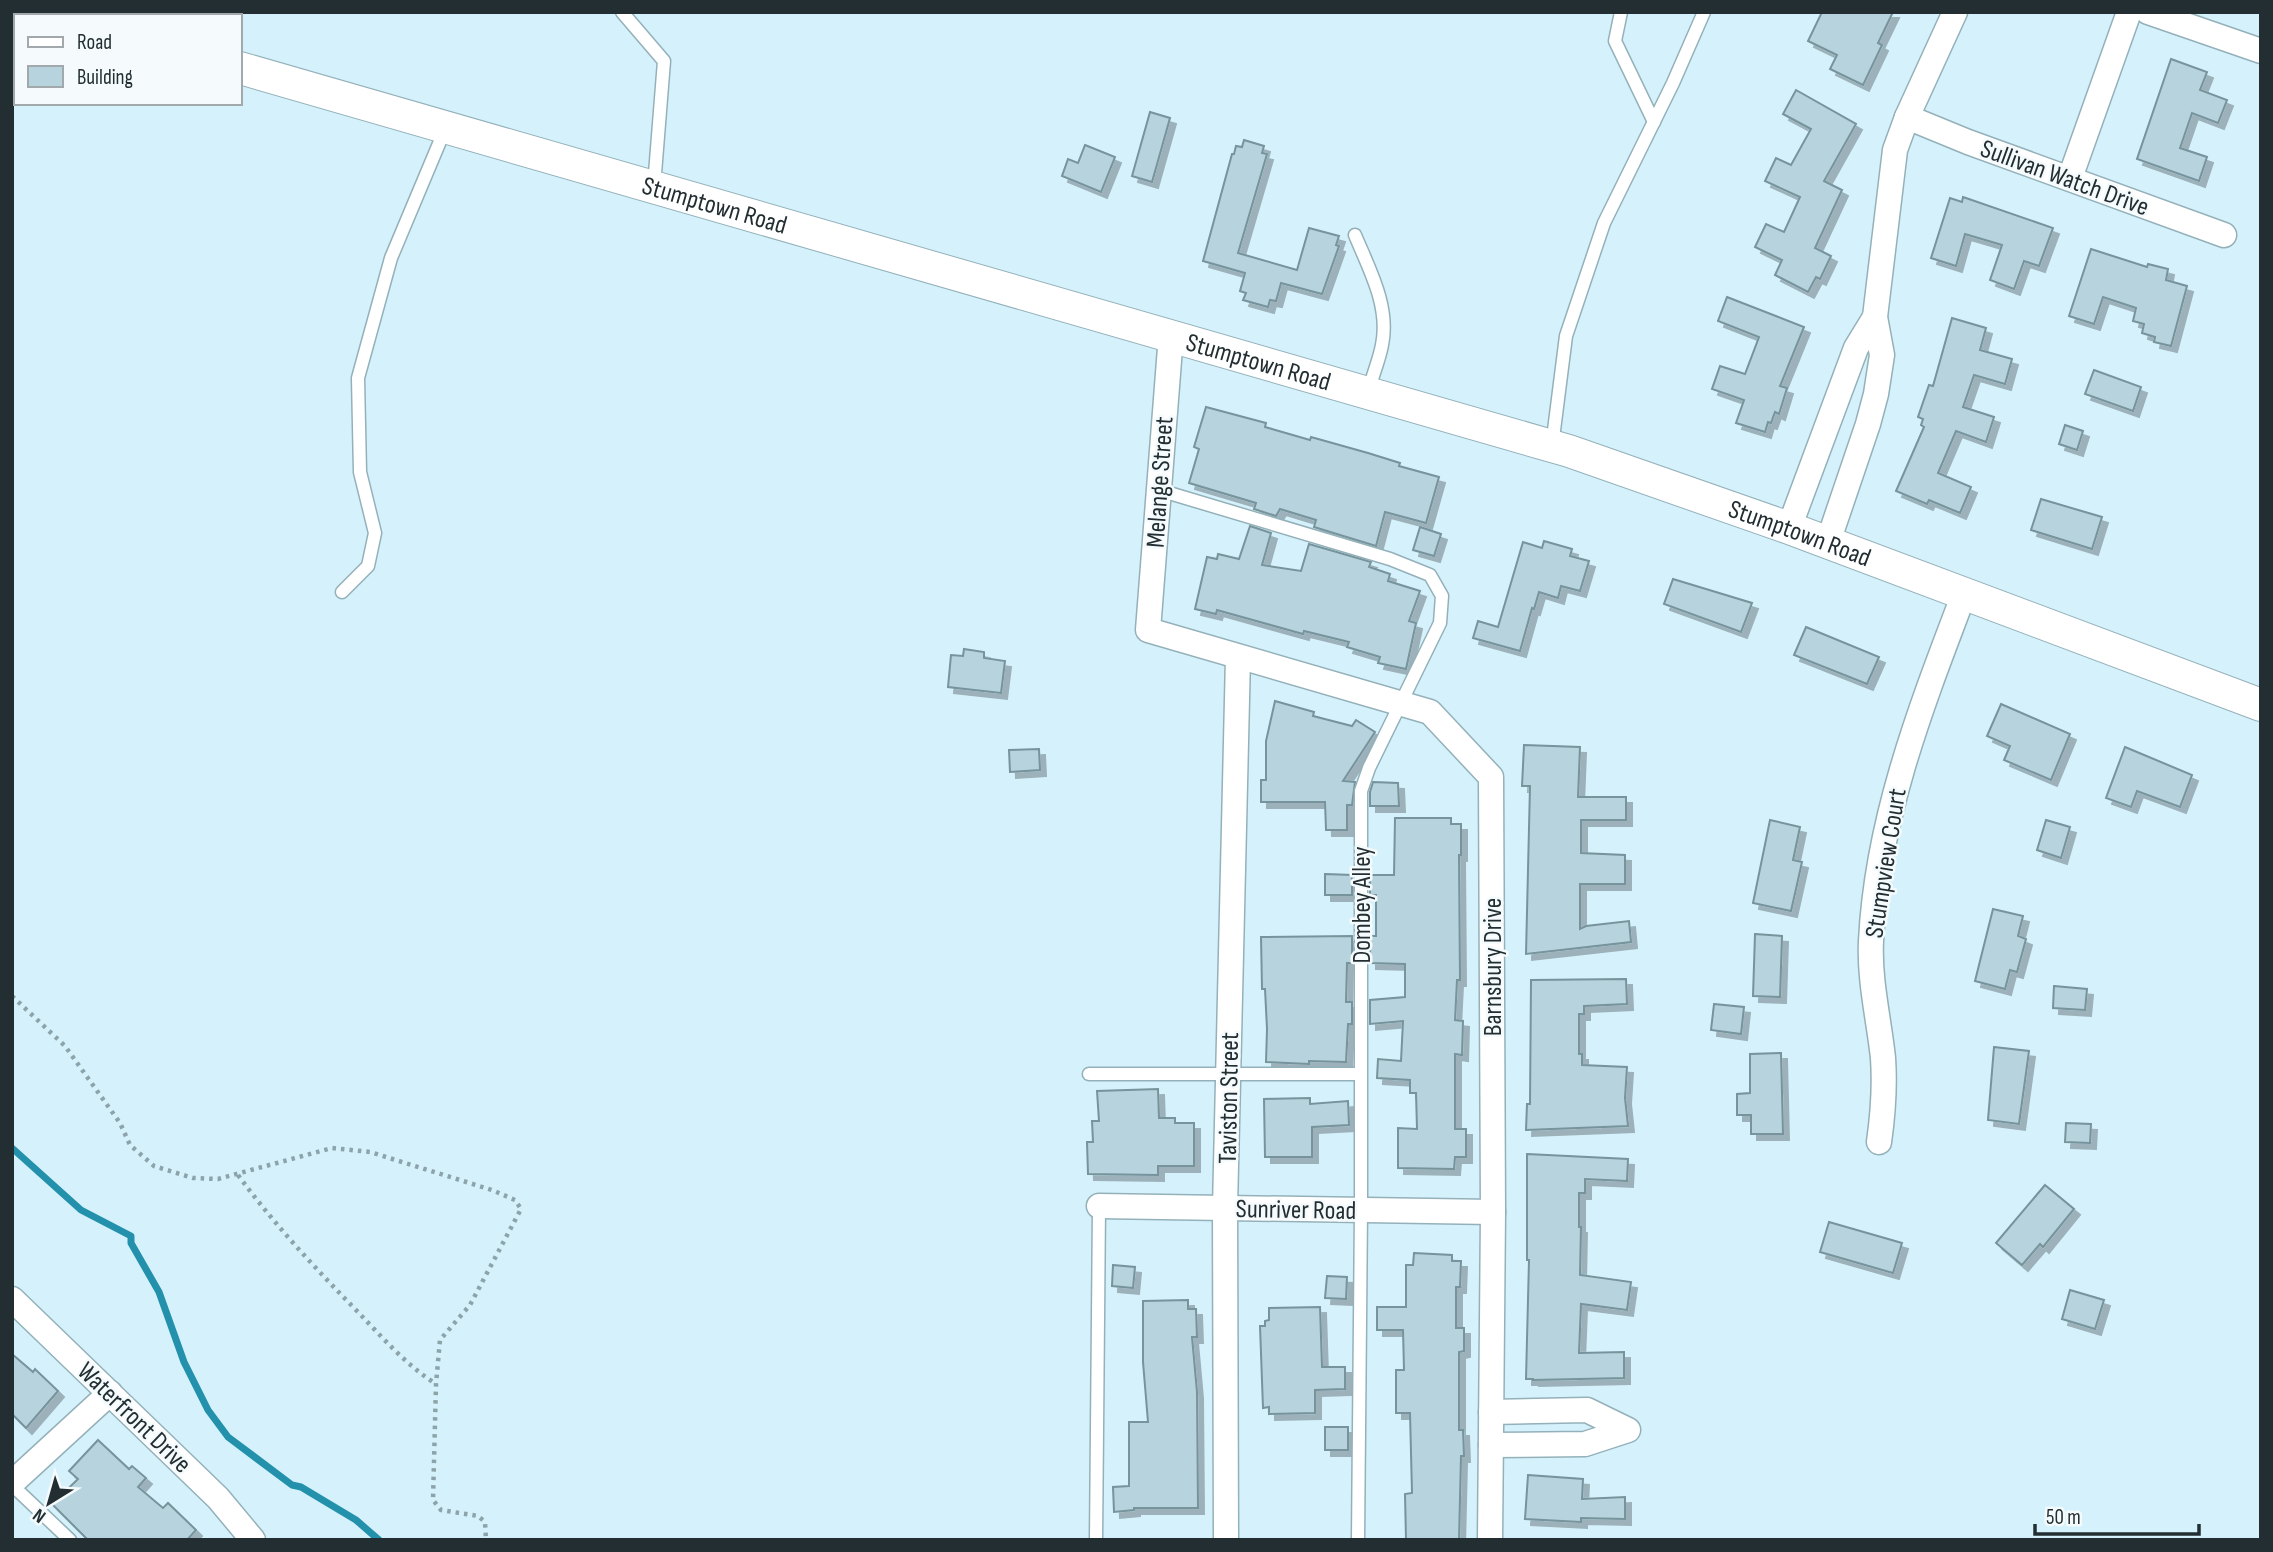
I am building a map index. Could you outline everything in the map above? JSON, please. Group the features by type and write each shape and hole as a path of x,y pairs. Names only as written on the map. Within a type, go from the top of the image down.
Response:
{"street":[{"path":"1828,542 1876,394 1882,355 1875,317 1895,150 1907,117 1955,12"},
{"path":"2070,178 2129,12"},
{"path":"2148,12 2261,51"},
{"name":"Stumptown Road","path":"242,69 1552,446 1828,542 2261,705"},
{"name":"Sullivan Watch Drive","path":"1907,117 1968,142 2224,235"},
{"path":"1789,528 1856,348 1875,317"},
{"name":"Melange Street","path":"1149,630 1171,335"},
{"name":"Stumpview Court","path":"1879,1142 1885,1104 1871,943 1877,878 1890,811 1908,746 1964,594"},
{"name":"Barnsbury Drive","path":"1149,630 1430,712 1491,777 1493,1212 1490,1540"},
{"name":"Taviston Street","path":"1226,1540 1225,1208 1238,657"},
{"name":"Sunriver Road","path":"1099,1206 1493,1212"},
{"name":"Waterfront Drive","path":"12,1298 218,1498 253,1540"},
{"path":"12,1484 110,1393"},
{"path":"1491,1412 1587,1410 1628,1430 1585,1444 1491,1446"}],"lane":[{"path":"622,12 664,61 654,186"},
{"path":"1621,12 1615,41 1654,122"},
{"path":"1552,446 1566,336 1604,223 1704,12"},
{"path":"342,592 368,566 375,533 360,472 358,378 391,258 446,126"},
{"path":"1355,235 1381,299 1383,323 1382,344 1367,392"},
{"name":"Dombey Alley","path":"1159,490 1390,559 1430,575 1442,596 1440,623 1369,768 1361,791 1358,1540"},
{"path":"1089,1074 1360,1074"},
{"path":"1096,1540 1099,1206"},
{"path":"12,1484 70,1540"}],"path":[{"path":"12,996 65,1046 120,1123 130,1145 154,1166 193,1178 218,1180 313,1153 352,1149 370,1152 492,1190 515,1200 521,1209 470,1305 440,1340 436,1384 433,1500 441,1510 478,1516 485,1522 486,1540"},
{"path":"238,1175 263,1209 310,1262 386,1341 436,1384"}],"building":[{"path":"1822,12 1893,12 1878,43 1882,45 1863,85 1830,69 1837,55 1808,41"},
{"path":"2171,59 2207,72 2200,90 2227,100 2218,123 2192,113 2180,148 2207,157 2199,181 2137,159"},
{"path":"1796,90 1856,124 1824,181 1842,190 1815,248 1831,256 1820,279 1816,277 1808,292 1775,275 1782,260 1755,247 1766,224 1784,232 1800,197 1765,181 1776,158 1791,165 1811,129 1783,114"},
{"path":"1150,112 1170,118 1152,182 1132,176"},
{"path":"1244,140 1264,146 1262,153 1267,154 1238,253 1297,270 1309,228 1339,236 1336,245 1339,246 1322,294 1281,283 1276,301 1270,300 1268,307 1243,300 1246,293 1240,291 1245,273 1203,261 1232,154 1236,146 1242,147"},
{"path":"1085,145 1115,157 1101,192 1062,176 1068,159 1078,163"},
{"path":"1963,197 2053,228 2039,266 2024,261 2014,289 1990,280 2002,245 1965,234 1956,266 1931,258 1950,198 1962,202"},
{"path":"2091,249 2147,267 2148,264 2168,269 2166,280 2187,286 2171,346 2154,342 2155,337 2142,333 2144,324 2133,321 2136,308 2103,297 2094,324 2069,316"},
{"path":"1727,297 1804,327 1780,386 1787,388 1779,414 1775,412 1765,432 1736,423 1744,400 1712,389 1720,366 1745,374 1759,337 1718,321"},
{"path":"1952,318 1986,328 1980,350 2012,359 2005,384 1974,375 1963,407 1994,417 1986,442 1956,431 1938,473 1971,487 1960,513 1929,500 1927,504 1896,491 1924,427 1921,425 1923,419 1918,417 1929,385 1933,386"},
{"path":"2094,370 2141,387 2133,411 2085,394"},
{"path":"1206,407 1266,423 1265,427 1310,440 1311,437 1368,453 1400,463 1399,466 1439,477 1426,523 1385,512 1376,546 1314,527 1316,520 1280,509 1276,516 1254,509 1256,503 1189,483 1199,449 1194,447"},
{"path":"2065,425 2083,431 2077,450 2059,444"},
{"path":"2041,499 2102,517 2092,549 2031,530"},
{"path":"1250,526 1271,533 1262,565 1301,571 1309,544 1371,562 1369,567 1390,574 1388,581 1420,591 1409,621 1416,623 1406,669 1378,663 1380,657 1347,647 1349,642 1304,631 1303,634 1217,610 1216,614 1195,609 1207,557 1217,559 1218,554 1239,559"},
{"path":"1420,527 1441,534 1434,556 1413,550"},
{"path":"1544,541 1572,549 1570,556 1589,561 1580,591 1561,586 1558,598 1539,592 1520,651 1473,638 1478,621 1498,627 1523,542 1542,548"},
{"path":"1673,579 1752,603 1741,632 1664,604"},
{"path":"1806,627 1879,657 1867,684 1794,655"},
{"path":"964,649 984,652 984,658 1005,661 1001,693 948,687 951,655 963,656"},
{"path":"1275,701 1314,712 1313,716 1352,726 1356,720 1375,732 1343,781 1355,782 1352,805 1347,805 1347,830 1326,830 1325,802 1261,802 1261,780 1266,780 1266,741"},
{"path":"2001,704 2070,734 2051,780 2004,760 2010,746 1987,736"},
{"path":"1524,745 1580,747 1578,797 1626,797 1626,820 1581,820 1581,853 1625,855 1625,884 1580,884 1580,929 1629,921 1631,942 1526,954 1530,786 1522,786"},
{"path":"2125,747 2192,775 2180,807 2137,791 2131,807 2106,798"},
{"path":"1039,749 1040,770 1010,772 1009,750"},
{"path":"1373,782 1398,783 1399,806 1370,806"},
{"path":"1395,818 1451,818 1451,824 1461,824 1460,980 1457,980 1455,1020 1463,1021 1462,1055 1455,1054 1455,1129 1466,1129 1466,1157 1455,1157 1454,1169 1398,1168 1398,1128 1417,1129 1416,1093 1410,1093 1410,1080 1377,1078 1378,1059 1401,1061 1403,1021 1370,1024 1370,1000 1405,997 1405,964 1370,963 1370,936 1376,936 1376,895 1370,895 1370,875 1394,875"},
{"path":"1770,820 1800,827 1793,860 1802,862 1791,911 1753,903"},
{"path":"2046,820 2070,827 2061,858 2037,850"},
{"path":"1325,874 1352,875 1352,895 1325,895"},
{"path":"1993,909 2023,916 2018,936 2026,939 2017,972 2010,970 2005,989 1975,981"},
{"path":"1755,934 1782,936 1780,997 1753,996"},
{"path":"1352,936 1352,963 1347,963 1346,1002 1352,1002 1352,1024 1348,1024 1346,1062 1266,1062 1267,1029 1265,989 1262,989 1261,937"},
{"path":"1626,979 1627,1004 1584,1006 1584,1014 1579,1014 1579,1054 1582,1054 1582,1065 1627,1067 1625,1098 1628,1126 1526,1130 1527,1104 1530,1104 1531,980"},
{"path":"2054,986 2087,989 2085,1010 2053,1008"},
{"path":"1714,1004 1744,1007 1741,1034 1711,1030"},
{"path":"1994,1047 2029,1051 2019,1124 1988,1120"},
{"path":"1781,1053 1783,1134 1751,1134 1751,1115 1737,1115 1737,1094 1750,1093 1750,1054"},
{"path":"1158,1089 1159,1118 1175,1118 1175,1123 1194,1123 1194,1166 1158,1166 1158,1175 1088,1174 1087,1142 1093,1142 1092,1121 1099,1121 1097,1091"},
{"path":"1310,1098 1310,1104 1348,1101 1349,1125 1312,1127 1312,1157 1265,1157 1264,1099"},
{"path":"2066,1123 2091,1124 2090,1143 2065,1142"},
{"path":"1527,1154 1628,1159 1627,1181 1585,1179 1585,1193 1579,1193 1580,1275 1631,1282 1627,1310 1581,1304 1579,1353 1624,1352 1624,1378 1526,1379 1529,1260"},
{"path":"2045,1185 2074,1209 2043,1247 2040,1244 2022,1265 1996,1243"},
{"path":"1829,1222 1902,1243 1893,1273 1820,1252"},
{"path":"1414,1253 1452,1255 1452,1261 1461,1261 1460,1287 1456,1287 1456,1328 1464,1328 1464,1351 1459,1352 1459,1430 1463,1430 1464,1456 1461,1456 1459,1540 1406,1540 1405,1494 1412,1493 1410,1413 1396,1413 1396,1370 1404,1370 1403,1330 1377,1330 1377,1307 1406,1307 1406,1265 1413,1265"},
{"path":"1113,1265 1135,1267 1133,1288 1112,1286"},
{"path":"1327,1276 1347,1277 1346,1299 1325,1298"},
{"path":"2070,1290 2104,1300 2095,1329 2062,1319"},
{"path":"1188,1300 1188,1309 1196,1309 1197,1337 1192,1337 1197,1392 1198,1508 1134,1508 1114,1512 1113,1487 1129,1486 1129,1422 1148,1422 1143,1362 1143,1301"},
{"path":"1320,1307 1322,1367 1345,1367 1345,1389 1315,1390 1315,1413 1269,1414 1269,1407 1263,1408 1260,1326 1265,1326 1265,1321 1269,1320 1269,1308"},
{"path":"12,1354 33,1372 35,1369 58,1391 26,1428 12,1414"},
{"path":"1325,1427 1348,1427 1348,1450 1325,1450"},
{"path":"98,1440 129,1469 132,1466 146,1478 138,1487 163,1508 168,1503 196,1530 187,1540 88,1540 52,1504 78,1479 69,1471"},
{"path":"1528,1475 1583,1479 1582,1499 1625,1497 1625,1519 1581,1518 1581,1522 1525,1519"}],"waterway":[{"path":"12,1148 81,1210 131,1236 131,1243 159,1292 184,1362 208,1410 228,1437 292,1485 301,1487 356,1520 379,1540"}]}
